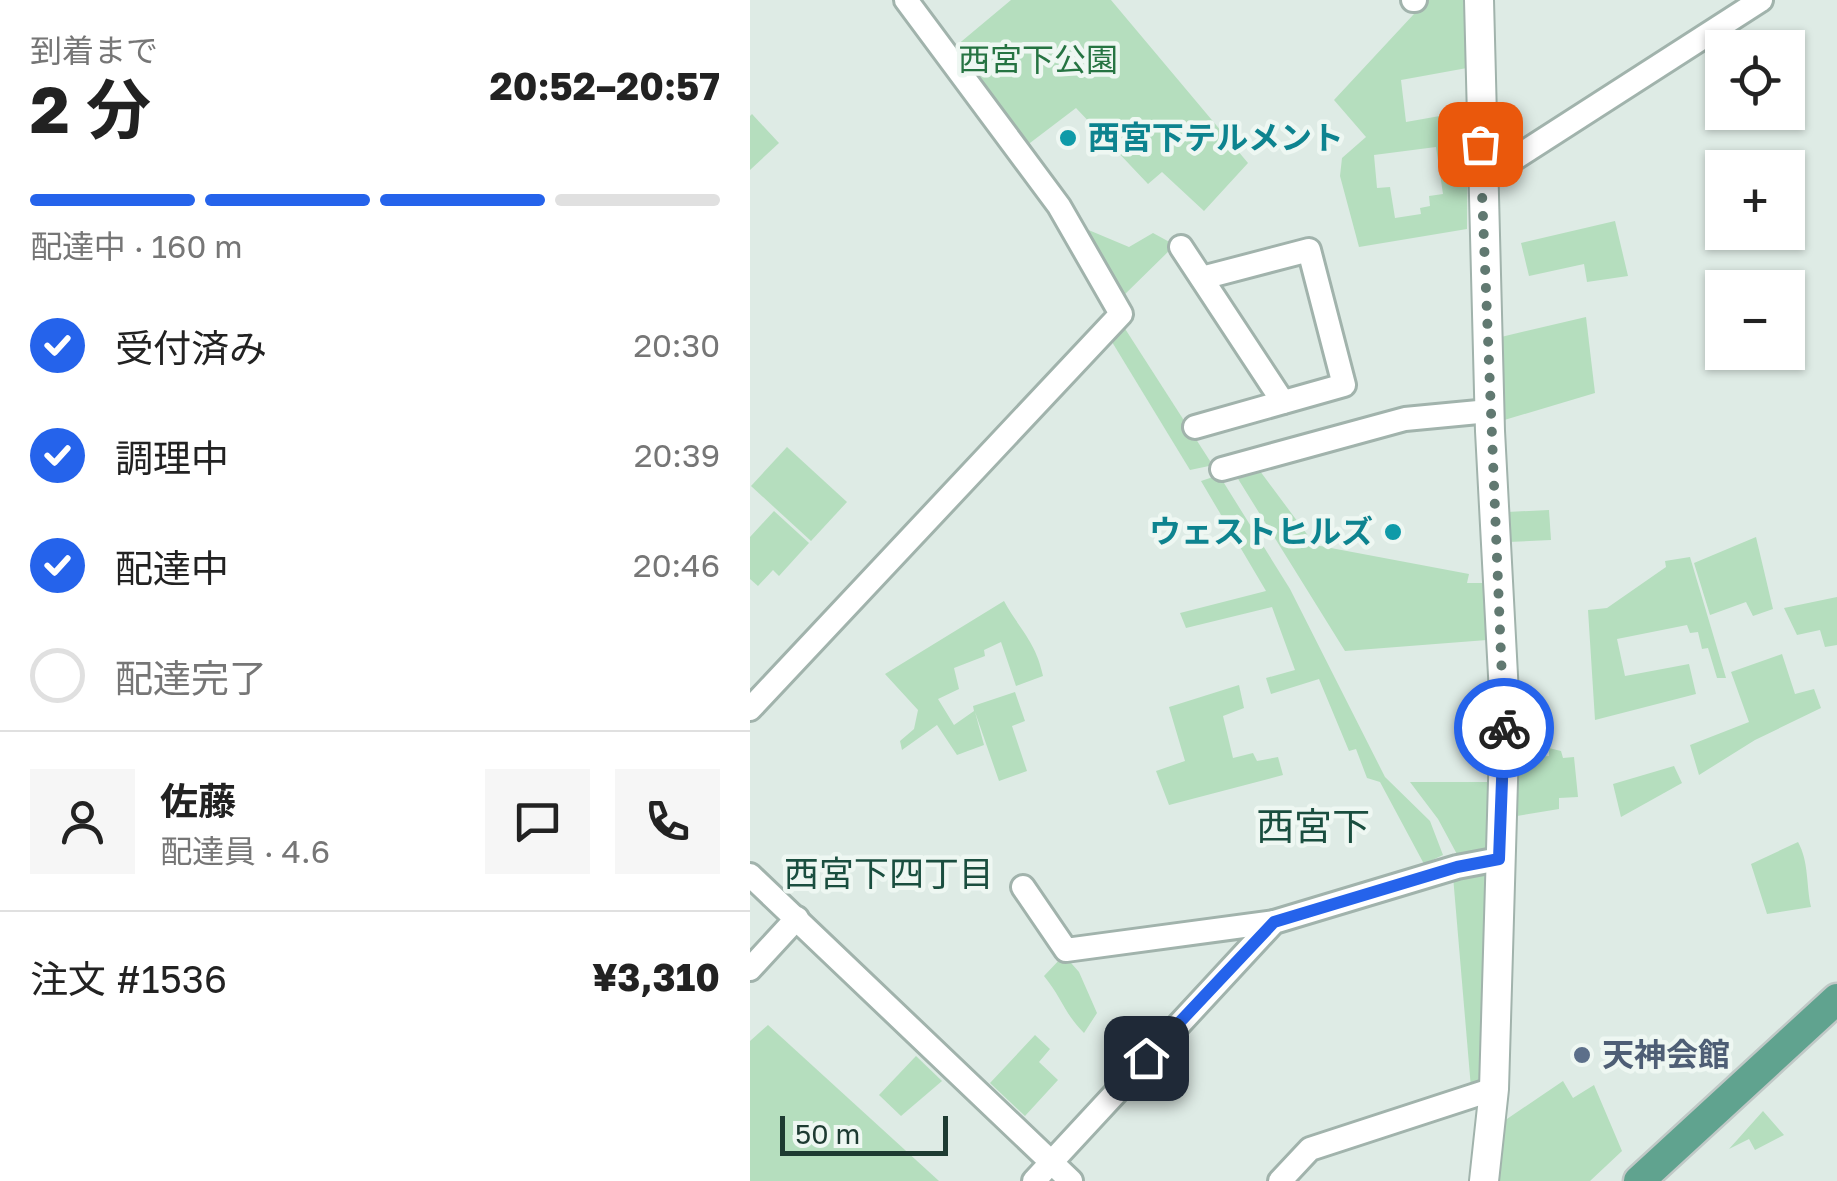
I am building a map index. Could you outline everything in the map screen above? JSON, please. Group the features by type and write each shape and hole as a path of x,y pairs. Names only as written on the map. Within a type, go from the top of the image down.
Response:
{"main road":[{"path":"1639,1181 1837,999"}],"street":[{"path":"750,710 1120,314 1060,206 906,0"},
{"path":"1478,0 1489,411 1505,713 1494,1089 1484,1181"},
{"path":"1481,180 1761,0"},
{"path":"1182,246 1283,402"},
{"path":"1195,426 1344,385 1310,250 1202,278"},
{"path":"1222,469 1405,420 1489,411"},
{"path":"1023,887 1066,950 1274,922 1457,867 1499,859"},
{"path":"750,875 1070,1181"},
{"path":"750,969 797,918"},
{"path":"1034,1181 1274,922"},
{"path":"1280,1181 1310,1149 1494,1089"}],"green space":[{"name":"西宮下公園","path":"1011,0 1111,0 1248,163 1204,211 1162,172 1148,184 1076,108 1026,146 956,46"},
{"path":"1427,0 1466,0 1467,68 1401,80 1406,122 1468,111 1467,229 1359,247 1340,176 1342,158 1366,137 1334,100","holes":["1436,147 1443,194 1429,196 1430,206 1420,208 1421,214 1395,218 1390,187 1377,188 1374,155"]},
{"path":"750,116 779,143 750,170"},
{"path":"1615,221 1628,276 1587,282 1584,264 1529,276 1521,243"},
{"path":"1079,226 1129,247 1153,233 1175,245 1120,299"},
{"path":"1586,317 1595,393 1501,421 1501,337"},
{"path":"1122,324 1210,461 1209,466 1190,470 1109,337"},
{"path":"787,447 847,502 811,541 751,486"},
{"path":"1257,467 1315,545 1469,574 1467,583 1485,583 1487,640 1345,651 1235,474"},
{"path":"1219,475 1290,589 1385,777 1430,821 1443,855 1424,864 1380,782 1367,778 1356,749 1349,751 1319,679 1271,694 1266,678 1295,670 1272,607 1186,628 1180,613 1266,591 1201,481"},
{"path":"1549,510 1551,540 1508,542 1507,512"},
{"path":"774,511 809,543 779,576 773,570 758,586 750,579 750,537"},
{"path":"1756,537 1773,609 1753,616 1746,602 1710,615 1694,563"},
{"path":"1690,557 1726,678 1717,678 1708,648 1702,649 1698,632 1690,633 1687,625 1617,639 1625,676 1689,664 1696,694 1595,720 1588,610 1607,608 1666,567 1665,561"},
{"path":"1837,597 1837,645 1825,647 1820,630 1797,635 1784,608"},
{"path":"1004,601 1032,645 1043,676 1016,686 1001,642 984,650 985,656 954,668 959,689 938,699 954,725 974,711 973,706 1015,692 1025,721 1012,726 1027,771 999,781 975,712 984,745 957,755 937,725 902,750 900,741 914,729 918,710 885,674"},
{"path":"1782,654 1795,694 1814,689 1821,708 1755,740 1699,775 1690,745 1749,722 1731,672"},
{"path":"1239,685 1244,708 1223,716 1233,758 1253,753 1257,761 1278,757 1283,775 1169,805 1156,771 1185,761 1169,707"},
{"path":"1549,748 1561,751 1563,758 1574,757 1578,797 1559,798 1559,809 1517,816 1516,759 1549,756"},
{"path":"1674,766 1682,783 1621,817 1613,784"},
{"path":"1410,782 1490,782 1491,853 1459,858 1438,819"},
{"path":"1798,842 1806,865 1811,907 1767,914 1751,864"},
{"path":"1487,874 1481,1086 1471,1088 1453,876"},
{"path":"1064,955 1079,972 1097,1013 1084,1033 1044,976"},
{"path":"768,1025 939,1181 750,1181 750,1041"},
{"path":"1035,1035 1050,1049 1039,1062 1058,1080 1025,1116 990,1083"},
{"path":"916,1056 942,1081 901,1116 879,1095"},
{"path":"1563,1081 1573,1098 1594,1085 1622,1151 1590,1181 1496,1181 1501,1123"},
{"path":"1763,1111 1784,1135 1755,1150 1749,1139 1729,1149"}],"way so far":[{"path":"1480,144 1504,728"}],"place":[{"name":"西宮下テルメント","path":"1068,138"},
{"name":"ウェストヒルズ","path":"1393,532"},
{"name":"天神会館","path":"1582,1055"}],"district":[{"name":"西宮下","path":"1313,827"},
{"name":"西宮下四丁目","path":"889,874"}],"route":[{"path":"1146,1058 1274,922 1457,867 1499,859 1504,728"}]}
